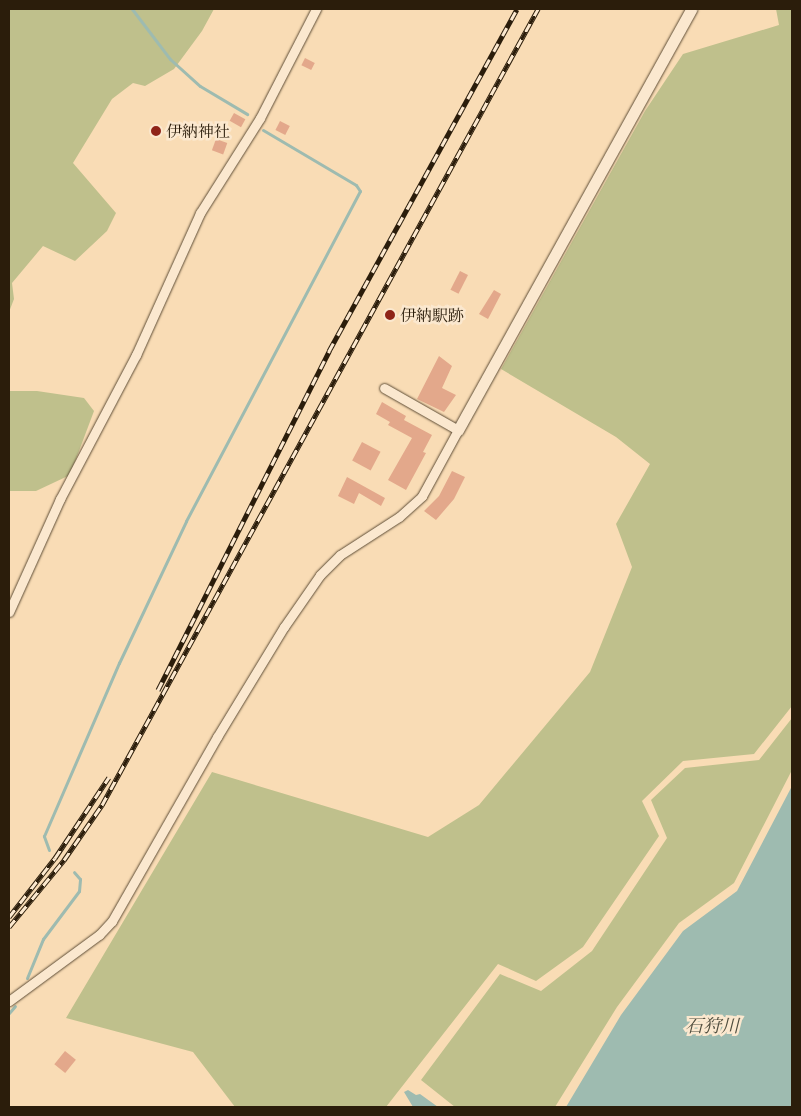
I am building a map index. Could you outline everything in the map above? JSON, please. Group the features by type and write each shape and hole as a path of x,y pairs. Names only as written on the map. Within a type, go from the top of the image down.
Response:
{"street":[{"path":"9,612 60,499 136,355 200,213 260,118 316,9"},
{"path":"9,1001 99,935 112,921 217,737 284,627 320,575 340,555 399,517 422,496 689,10"},
{"path":"384,388 458,430"}],"green space":[{"path":"9,9 214,9 202,31 174,69 145,86 133,83 112,99 73,163 116,213 107,231 75,261 43,246 12,283 14,299 9,312"},
{"path":"776,9 792,9 792,706 754,754 683,761 642,801 659,836 583,947 536,981 498,964 386,1107 235,1107 193,1052 66,1018 212,772 428,837 479,805 590,672 632,567 616,524 650,464 616,437 501,369 645,111 683,54 779,25"},
{"path":"9,391 37,391 84,398 94,411 70,475 36,491 9,491"},
{"path":"792,718 792,770 734,883 679,923 617,1007 555,1107 455,1107 421,1080 500,974 541,991 592,951 667,838 651,800 685,768 759,760"}],"water":[{"name":"石狩川","path":"792,786 792,1107 566,1107 621,1015 683,931 737,891"},
{"path":"408,1090 416,1095 420,1094 438,1107 413,1107 404,1092"}],"building":[{"path":"305,58 315,63 311,70 301,65"},
{"path":"234,113 245,119 241,127 230,121"},
{"path":"280,121 290,126 285,135 275,130"},
{"path":"216,139 227,143 223,154 212,150"},
{"path":"460,271 468,275 458,294 450,290"},
{"path":"494,290 501,294 488,319 479,314"},
{"path":"439,356 452,366 442,388 456,395 444,412 417,399"},
{"path":"382,402 406,416 404,420 432,435 423,452 426,453 406,490 388,480 412,438 388,425 390,422 376,414"},
{"path":"362,442 381,452 371,470 352,461"},
{"path":"452,471 465,477 454,499 436,520 424,511 439,496"},
{"path":"347,477 385,498 381,506 359,493 354,504 338,496"},
{"path":"65,1051 76,1060 65,1073 54,1064"}],"waterway":[{"path":"132,9 170,59 200,86 247,114"},
{"path":"49,850 44,836 119,663 186,521 360,191 356,185 263,130"},
{"path":"27,978 43,939 79,891 80,879 74,872"},
{"path":"9,1013 15,1006"}],"railway":[{"path":"158,690 329,351 517,9"},
{"path":"9,927 64,860 102,805 538,9"},
{"path":"9,917 55,858 109,777"}],"place":[{"name":"伊納神社","path":"156,131"},
{"name":"伊納駅跡","path":"390,315"}]}
